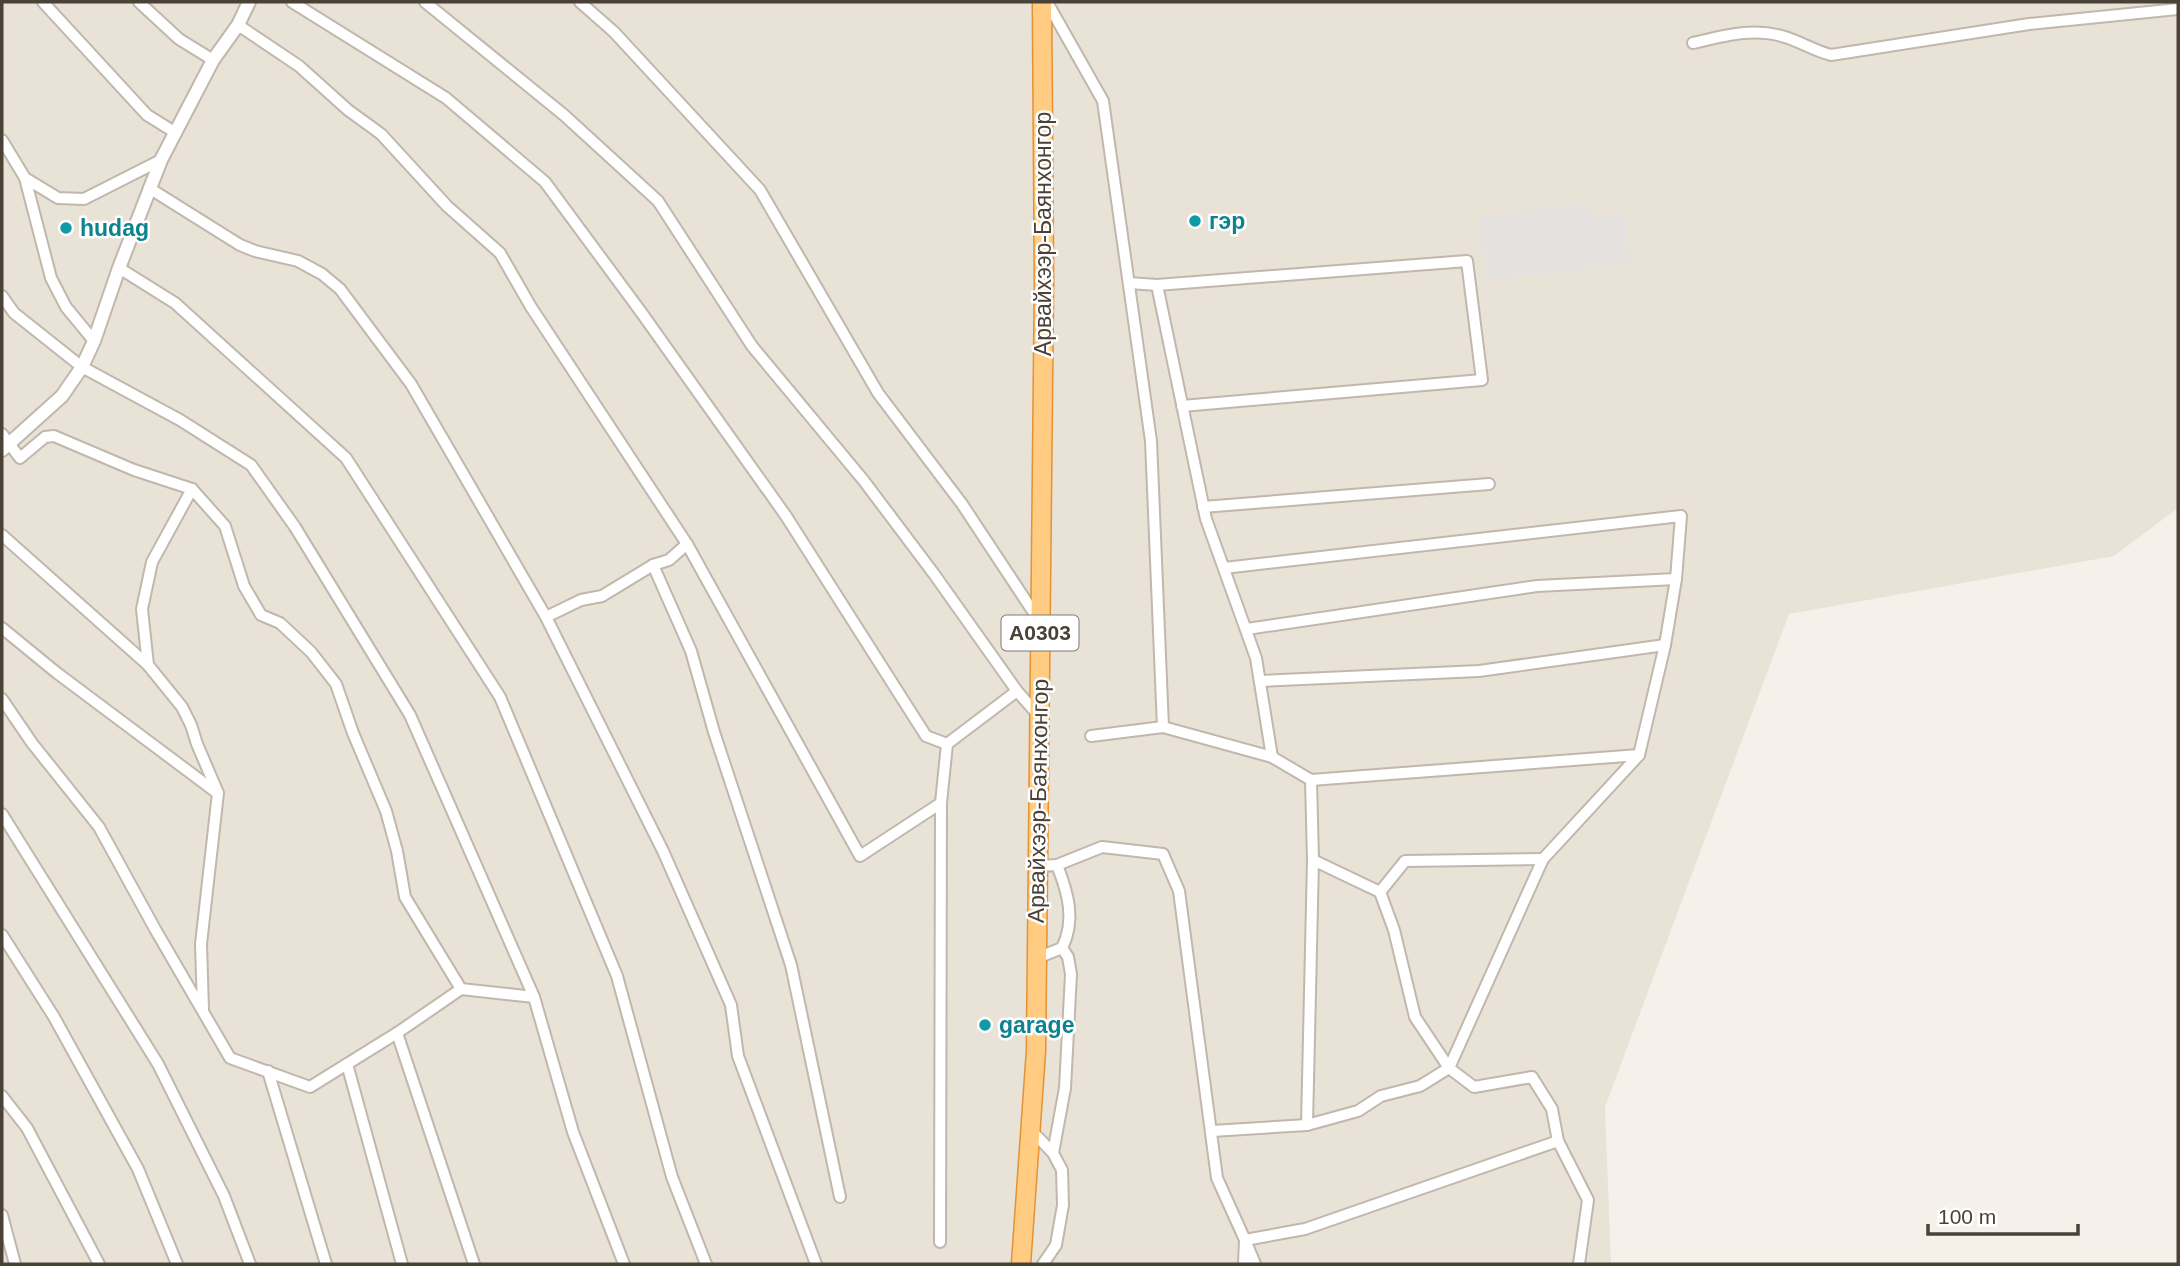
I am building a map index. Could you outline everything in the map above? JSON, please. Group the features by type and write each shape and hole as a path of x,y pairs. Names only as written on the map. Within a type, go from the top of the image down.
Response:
{"highway":[{"name":"Арвайхээр-Баянхонгор","path":"1021,1264 1036,1051 1037,958 1047,866 1039,716 1044,2"}],"street":[{"path":"43,2 147,115 176,132"},
{"path":"139,2 179,38 213,60"},
{"path":"249,2 238,25 213,60 161,160 82,367 62,396 4,443 20,458 45,437 54,436 134,470 192,489 225,526 244,586 261,615 280,623 311,652 336,684 353,733 386,811 397,851 405,897 461,989"},
{"path":"292,2 446,99 545,182 786,516 926,736 947,744"},
{"path":"425,2 564,115 658,201 751,346 864,481 1017,691 1039,716"},
{"path":"580,2 614,32 760,190 878,393 962,504 1040,621"},
{"path":"1044,2 1103,101 1151,440 1163,727"},
{"path":"2122,15 2129,2"},
{"path":"1693,43 1741,32 1764,32 1831,55 2029,24 2178,9"},
{"path":"238,25 299,66 348,110 381,134 447,206 500,253 531,307 687,544 860,856 940,803"},
{"path":"2,141 25,178 51,278 66,307 94,341"},
{"path":"25,178 58,198 84,200 161,160"},
{"path":"149,188 240,245 298,261 321,274 340,289 411,384 546,617 663,850 731,1004 738,1056 816,1264"},
{"path":"1129,283 1157,285 1466,261 1482,380 1182,406"},
{"path":"119,268 175,303 346,458 500,697 617,976 672,1177 706,1264"},
{"path":"1157,285 1203,507 1256,658 1272,757"},
{"path":"2,296 15,313 82,367 180,420 251,465 295,527 410,715 534,997 573,1132 624,1264"},
{"path":"1203,507 1489,484"},
{"path":"148,665 142,609 152,562 192,489"},
{"path":"1212,1130 1307,1125 1358,1111 1381,1096 1420,1086 1449,1068 1544,859 1639,755 1665,645 1676,579 1681,516 1224,568"},
{"path":"2,536 148,665 182,707 218,793 201,944 203,1011"},
{"path":"546,617 581,600 602,596 653,565 669,560 687,544"},
{"path":"653,565 691,651 714,732 791,965 840,1197"},
{"path":"1247,629 1537,586 1676,579"},
{"path":"2,628 57,673 218,793"},
{"path":"1260,681 1479,671 1665,645"},
{"path":"940,1242 940,803 947,744 1017,691"},
{"path":"2,699 32,743 99,827 230,1058 310,1087 461,989 534,997"},
{"path":"1091,736 1163,727 1272,757 1311,780 1639,755"},
{"path":"1307,1125 1313,860 1311,780"},
{"path":"2,814 158,1065 224,1196 250,1264"},
{"path":"1037,958 1062,948 1069,934 1068,894 1047,866 1102,848 1163,854 1180,891 1217,1178 1255,1264"},
{"path":"1380,892 1405,862 1544,859"},
{"path":"1313,860 1380,892 1394,930 1415,1017 1449,1068 1474,1087 1532,1077 1552,1109 1558,1141 1588,1200 1580,1264"},
{"path":"2,935 54,1017 138,1168 177,1264"},
{"path":"1053,1153 1065,1088 1071,974 1069,957 1062,948"},
{"path":"397,1033 474,1264"},
{"path":"347,1064 402,1264"},
{"path":"268,1071 326,1264"},
{"path":"2,1096 27,1128 99,1264"},
{"path":"1030,1129 1053,1153 1062,1170 1063,1205 1056,1245 1044,1264"},
{"path":"1245,1240 1305,1229 1558,1141"},
{"path":"2,1215 15,1264"},
{"path":"1244,1264 1245,1240"}],"shaded area":[{"path":"2,2 2178,2 2178,508 2114,556 1789,614 1605,1107 1611,1264 2,1264"},
{"path":"1577,204 1598,217 1626,214 1631,264 1487,280 1479,217"}],"place":[{"name":"гэр","path":"1195,221"},
{"name":"hudag","path":"66,228"},
{"name":"garage","path":"985,1025"}]}
